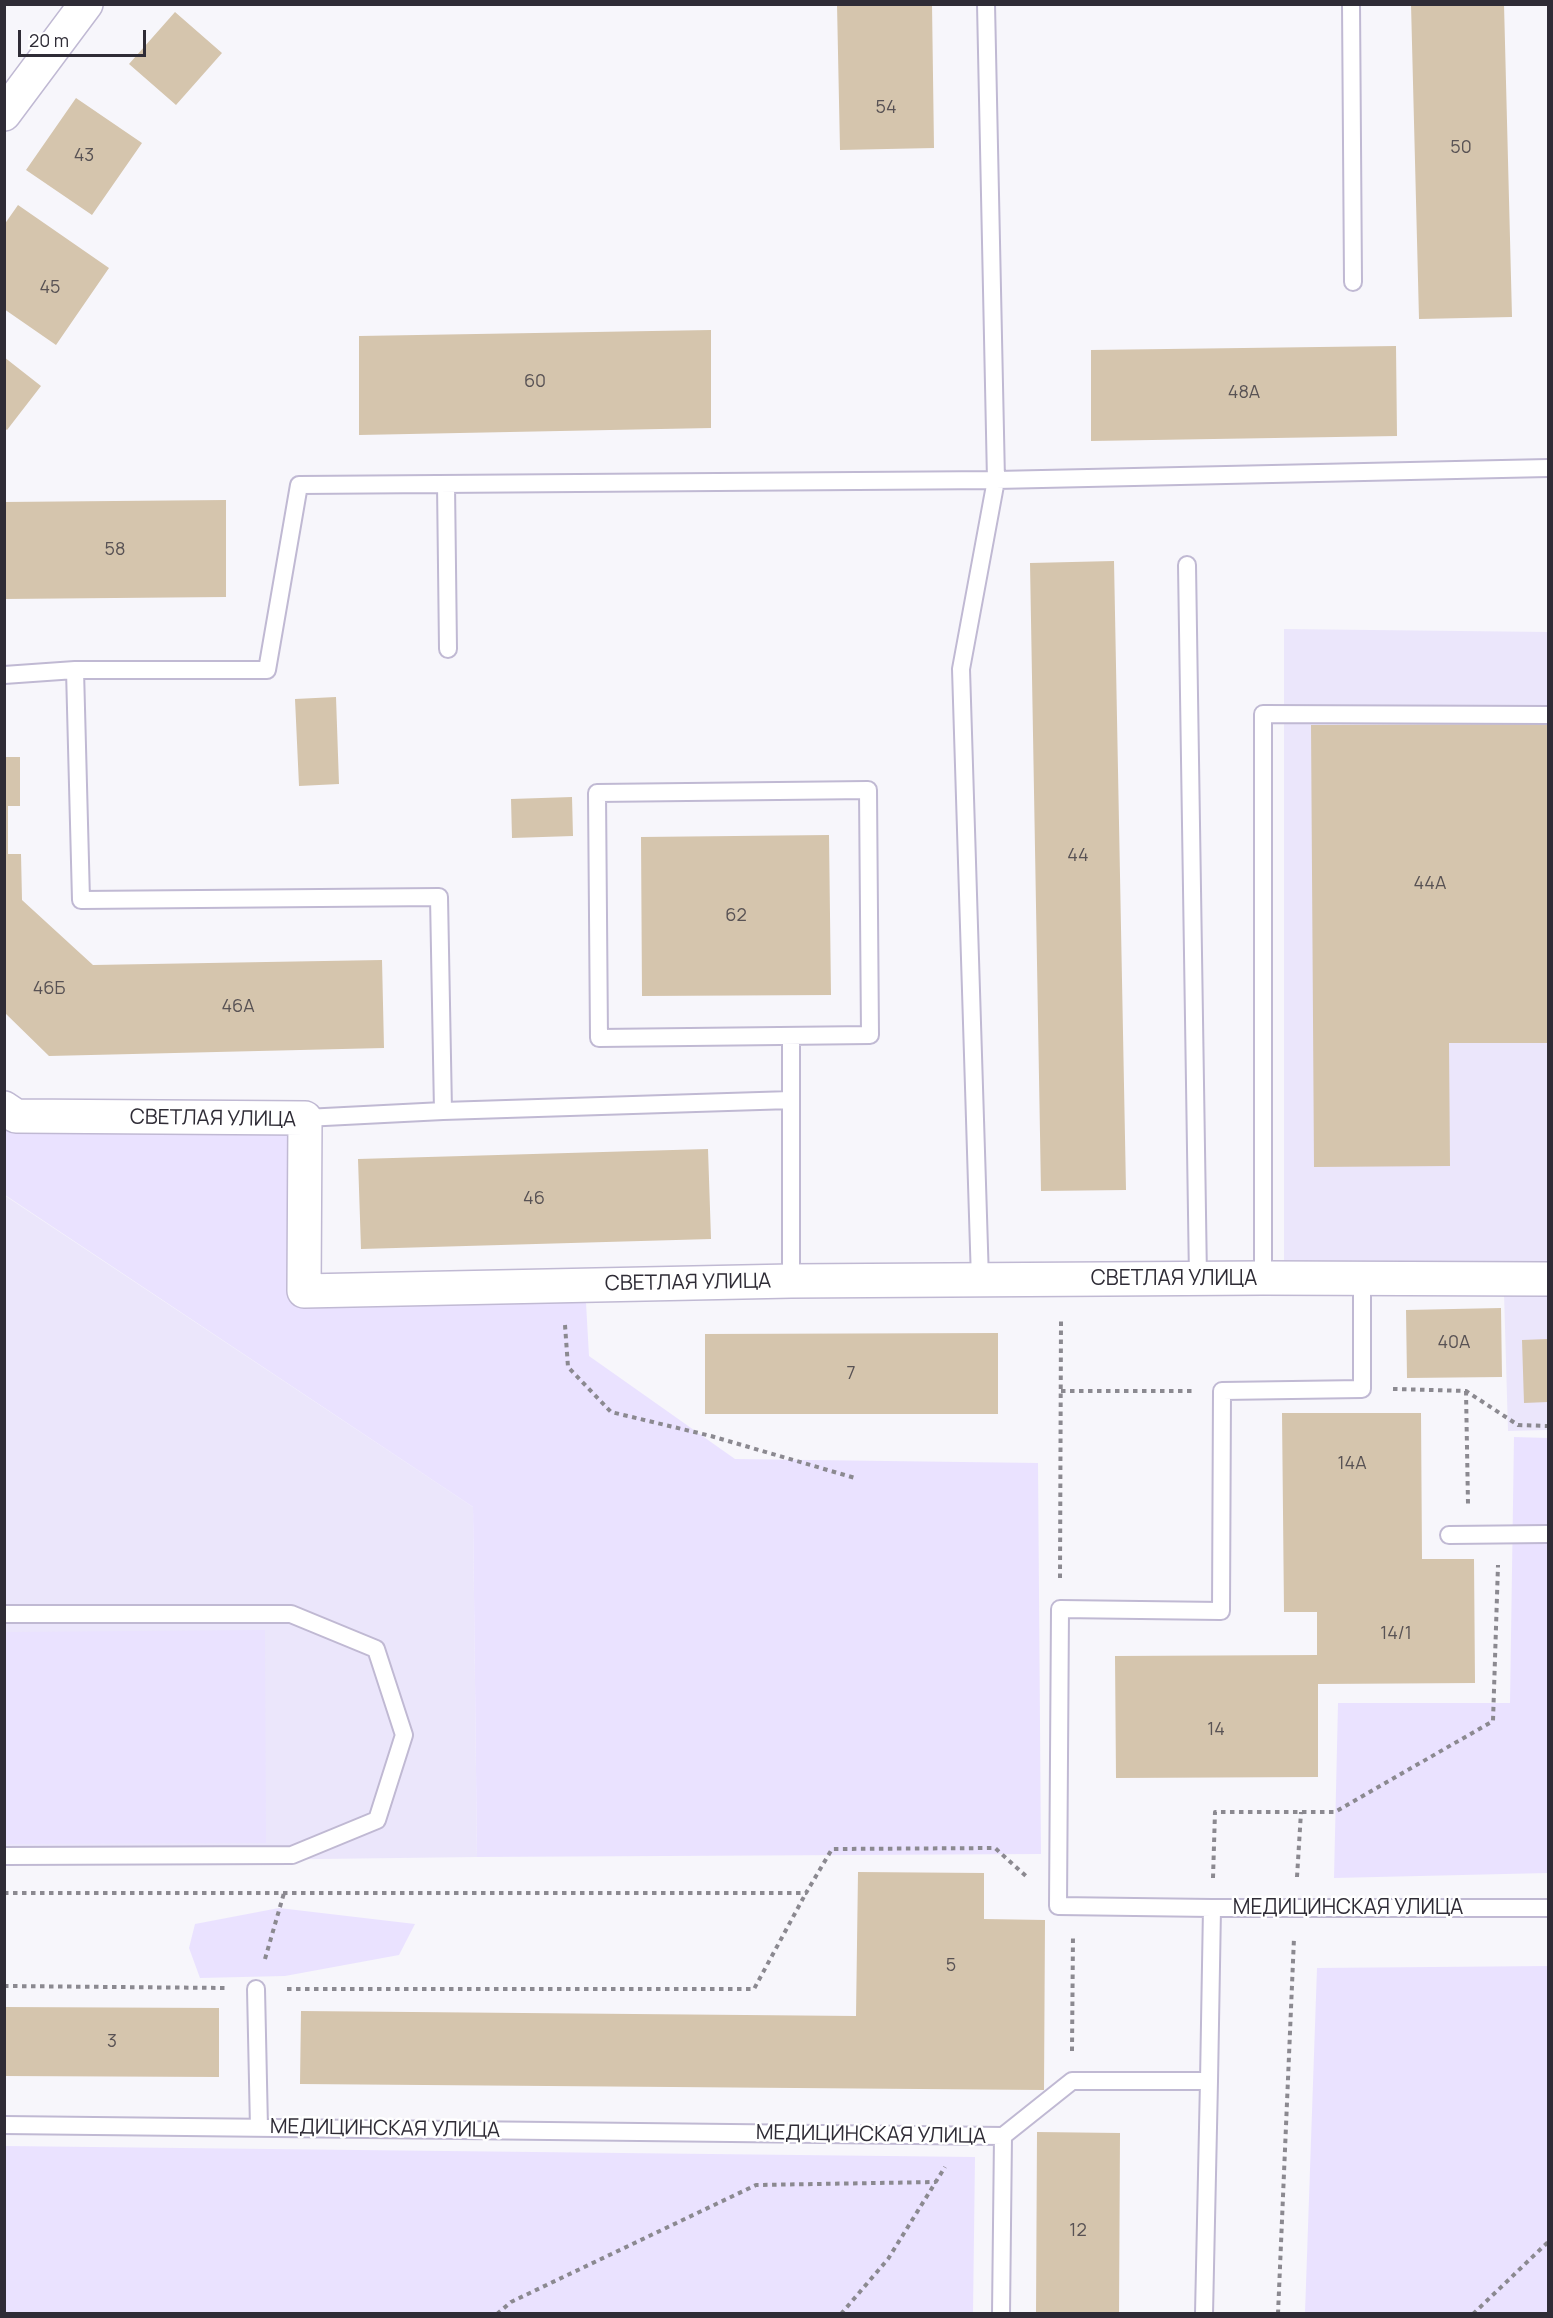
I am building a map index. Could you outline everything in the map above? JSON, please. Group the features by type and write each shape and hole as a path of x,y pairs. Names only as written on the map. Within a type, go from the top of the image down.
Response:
{"street":[{"path":"4,114 86,4"},
{"name":"СВЕТЛАЯ УЛИЦА","path":"4,1108 16,1116 305,1118 304,1291 791,1281 1198,1278 1548,1279"}],"lane":[{"path":"980,1280 961,669 996,480 986,4"},
{"path":"1351,4 1353,282"},
{"path":"4,675 75,670 267,670 299,485 996,480 1548,468"},
{"path":"446,484 448,649"},
{"path":"1187,565 1198,1278"},
{"path":"75,670 81,900 439,897 443,1111"},
{"path":"1263,1278 1263,714 1548,715"},
{"path":"868,790 870,1035 791,1036 599,1038 597,793 868,790"},
{"path":"791,1036 791,1281"},
{"path":"305,1118 443,1111 791,1100"},
{"path":"1212,1908 1066,1906 1060,1609 1221,1611 1222,1391 1362,1389 1362,1279"},
{"path":"1449,1535 1548,1534"},
{"path":"4,1614 291,1614 376,1649 404,1736 377,1820 292,1855 4,1856"},
{"name":"МЕДИЦИНСКАЯ УЛИЦА","path":"1204,2313 1212,1908 1548,1908"},
{"path":"256,1989 258,2128"},
{"path":"1072,2081 1209,2081"},
{"name":"МЕДИЦИНСКАЯ УЛИЦА","path":"4,2125 1003,2136 1072,2081"},
{"path":"1001,2313 1003,2136"}],"path":[{"path":"1060,1609 1061,1279"},
{"path":"562,1286 568,1366 611,1412 711,1436 855,1478"},
{"path":"1362,1389 1466,1390 1518,1425 1548,1426"},
{"path":"1466,1390 1469,1535"},
{"path":"1060,1391 1222,1391"},
{"path":"1212,1908 1215,1812 1335,1812 1493,1721 1500,1534"},
{"path":"1278,2313 1301,1812"},
{"path":"4,1986 256,1989 754,1989 832,1849 995,1848 1066,1906 1072,2081"},
{"path":"4,1893 806,1893"},
{"path":"256,1989 284,1893"},
{"path":"841,2313 888,2259 964,2136"},
{"path":"497,2313 511,2302 756,2185 936,2182"},
{"path":"1473,2313 1548,2242"}],"shaded area":[{"path":"1284,629 1548,632 1548,1430 1508,1431 1504,1293 1284,1278"},
{"path":"305,1118 304,1291 585,1285 589,1356 735,1459 1038,1463 1041,1854 477,1857 473,1507 5,1195 4,1124"},
{"path":"4,1195 473,1507 477,1857 5,1863"},
{"path":"1514,1437 1548,1438 1548,1873 1334,1878 1338,1703 1510,1703"},
{"path":"265,1630 266,1843 5,1844 5,1632"},
{"path":"279,1908 415,1924 399,1955 285,1976 200,1978 189,1948 195,1924"},
{"path":"1548,1966 1548,2313 1305,2313 1317,1968"},
{"path":"5,2146 975,2157 973,2313 5,2313"}],"building":[{"path":"837,4 932,4 934,148 840,150"},
{"path":"1411,4 1504,4 1512,317 1419,319"},
{"path":"175,12 222,53 176,105 129,64"},
{"path":"76,98 142,143 92,215 26,170"},
{"path":"18,205 109,268 56,345 4,309 4,225"},
{"path":"711,330 711,428 359,435 359,336"},
{"path":"1396,346 1397,436 1091,441 1091,350"},
{"path":"4,357 41,386 7,430 4,428"},
{"path":"226,500 226,597 4,599 4,502"},
{"path":"1114,561 1126,1190 1041,1191 1030,563"},
{"path":"336,697 339,784 299,786 295,699"},
{"path":"1548,724 1548,1043 1449,1043 1450,1166 1314,1167 1311,725"},
{"path":"4,757 20,757 20,806 8,806 8,854 21,854 22,900 93,965 382,960 384,1048 49,1056 4,1012"},
{"path":"572,797 573,836 512,838 511,799"},
{"path":"829,835 831,995 642,996 641,837"},
{"path":"708,1149 711,1239 361,1249 358,1159"},
{"path":"1501,1308 1502,1377 1407,1378 1406,1310"},
{"path":"998,1333 998,1414 705,1414 705,1334"},
{"path":"1548,1339 1548,1402 1524,1403 1522,1340"},
{"path":"1282,1413 1421,1413 1422,1559 1474,1559 1475,1683 1318,1684 1318,1777 1116,1778 1115,1656 1317,1655 1317,1612 1284,1612"},
{"path":"858,1872 984,1873 984,1919 1045,1920 1044,2090 300,2084 301,2011 856,2016"},
{"path":"4,2007 219,2008 219,2077 4,2076"},
{"path":"1037,2132 1120,2133 1119,2314 1036,2314"}]}
